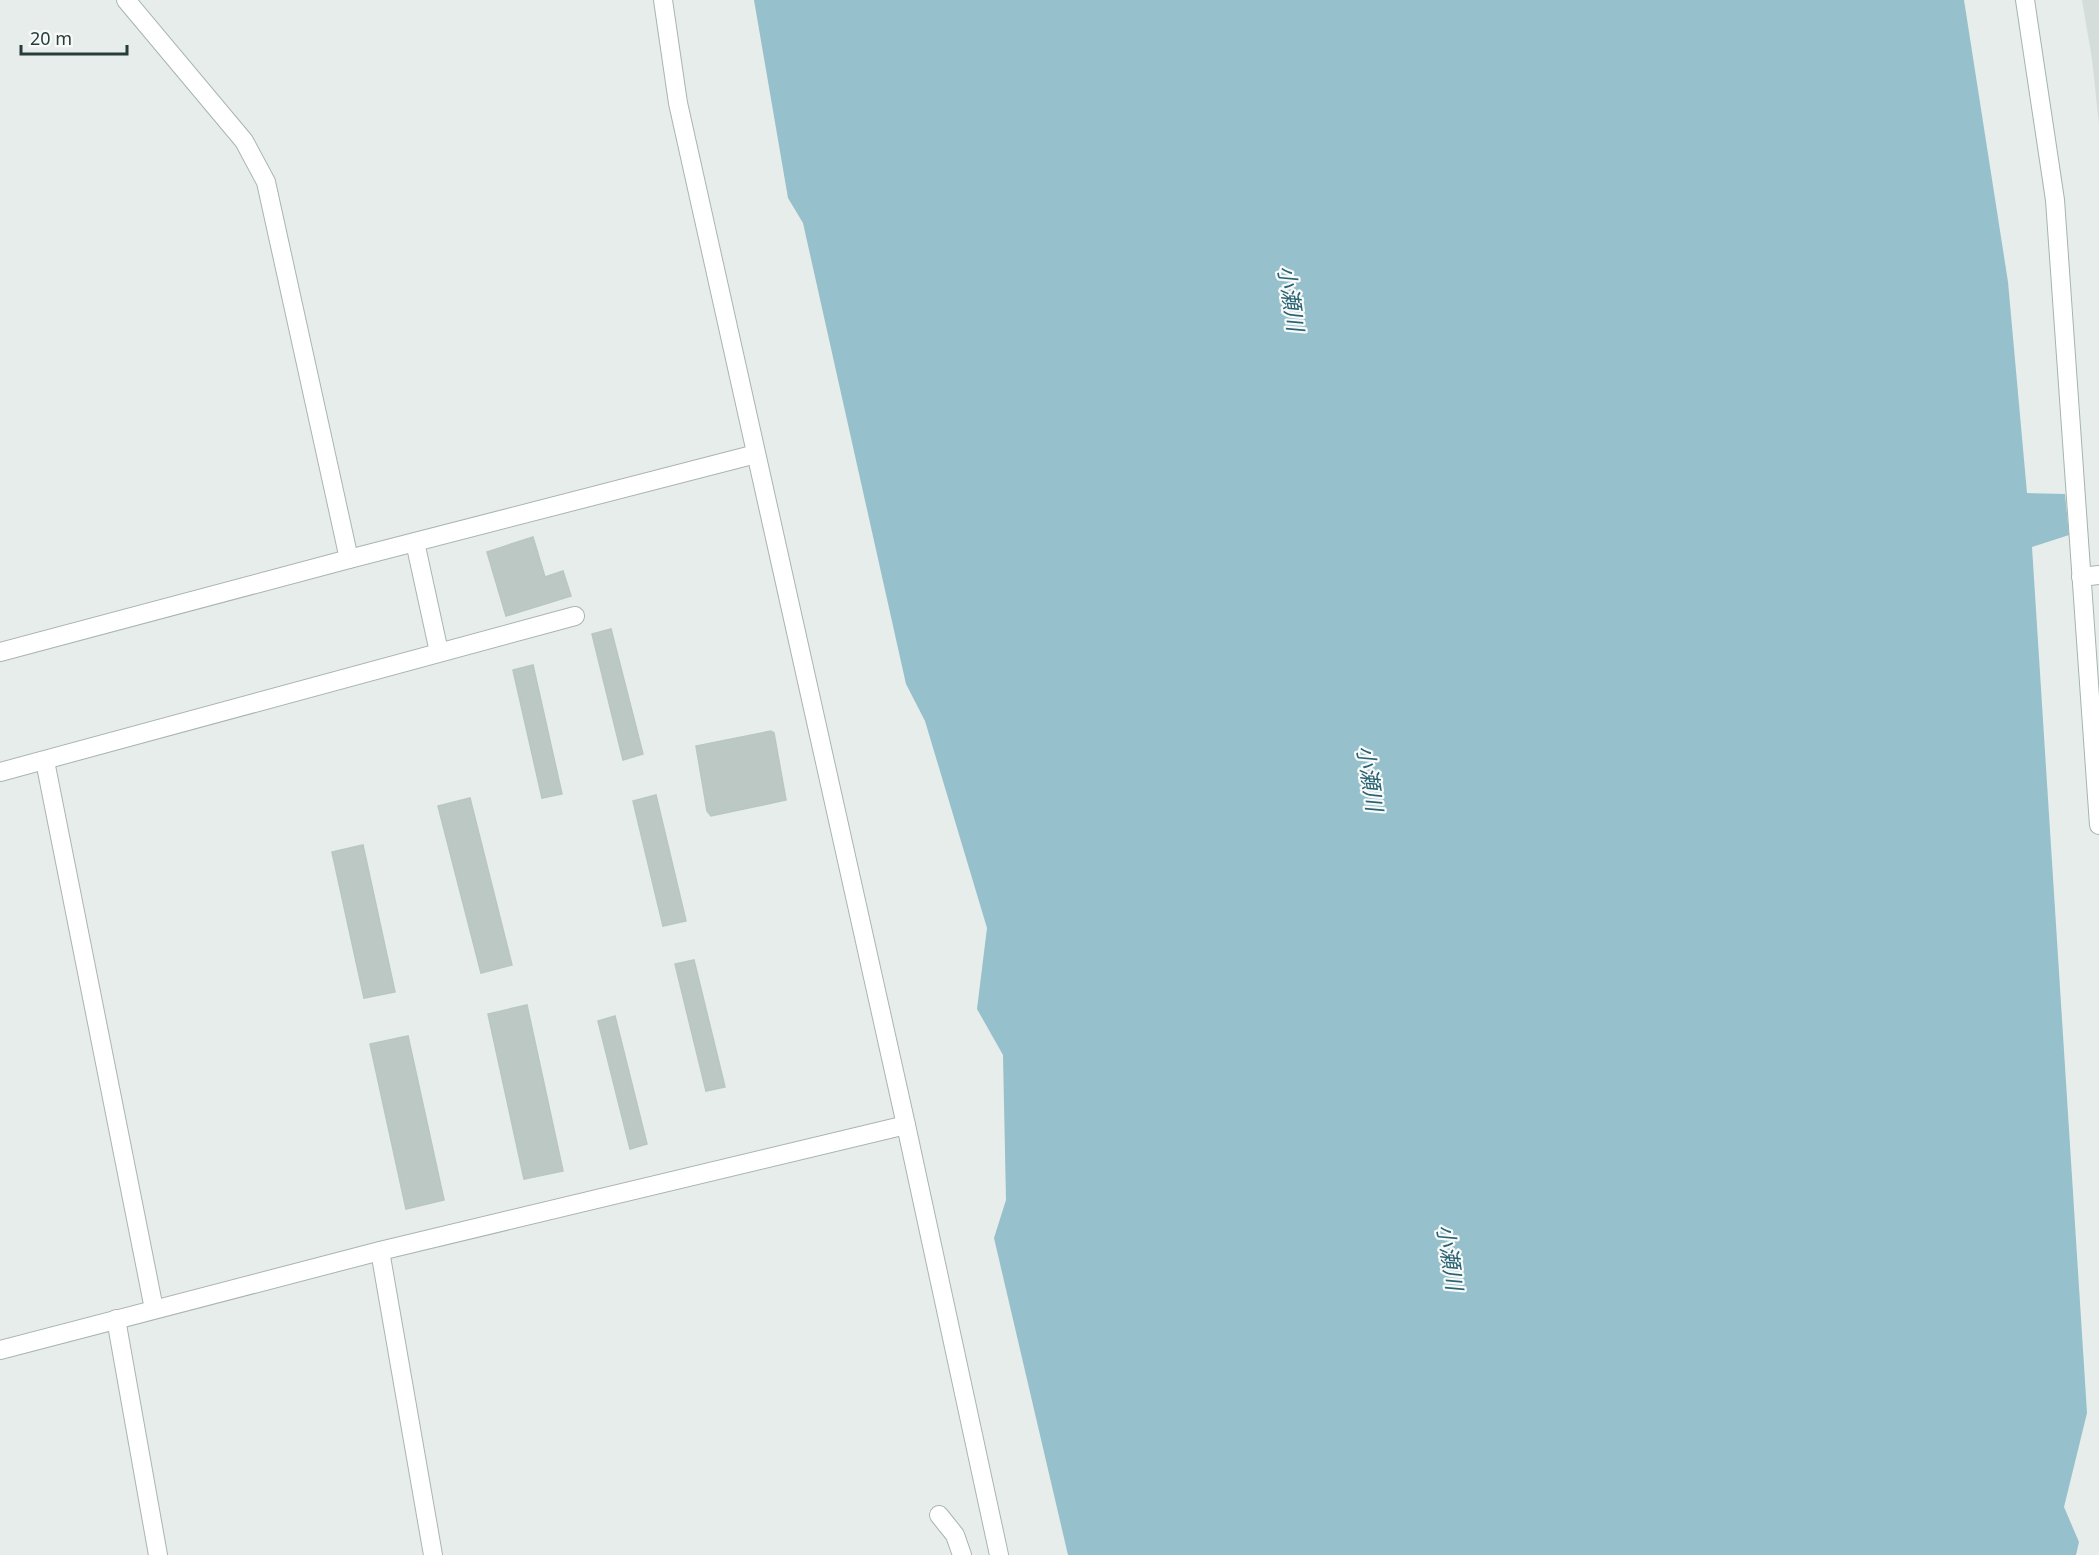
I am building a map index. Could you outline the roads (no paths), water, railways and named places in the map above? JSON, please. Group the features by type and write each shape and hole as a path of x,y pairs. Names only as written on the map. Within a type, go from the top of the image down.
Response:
{"street":[{"path":"126,0 244,141 266,182 349,559"},
{"path":"663,0 678,103 906,1125 999,1555"},
{"path":"2025,0 2055,200 2090,576 2099,825"},
{"path":"0,652 756,454"},
{"path":"415,542 439,652"},
{"path":"0,772 575,616"},
{"path":"45,761 154,1309"},
{"path":"0,1350 380,1251 906,1125"},
{"path":"380,1251 433,1555"},
{"path":"116,1319 158,1555"},
{"path":"939,1515 955,1535 963,1555"}],"water":[{"name":"小瀬川","path":"754,0 1964,0 2008,282 2027,493 2065,494 2069,535 2032,547 2087,1413 2064,1507 2079,1542 2076,1555 1068,1555 994,1238 1006,1200 1003,1055 977,1009 987,928 925,721 906,684 803,223 788,198"}]}
